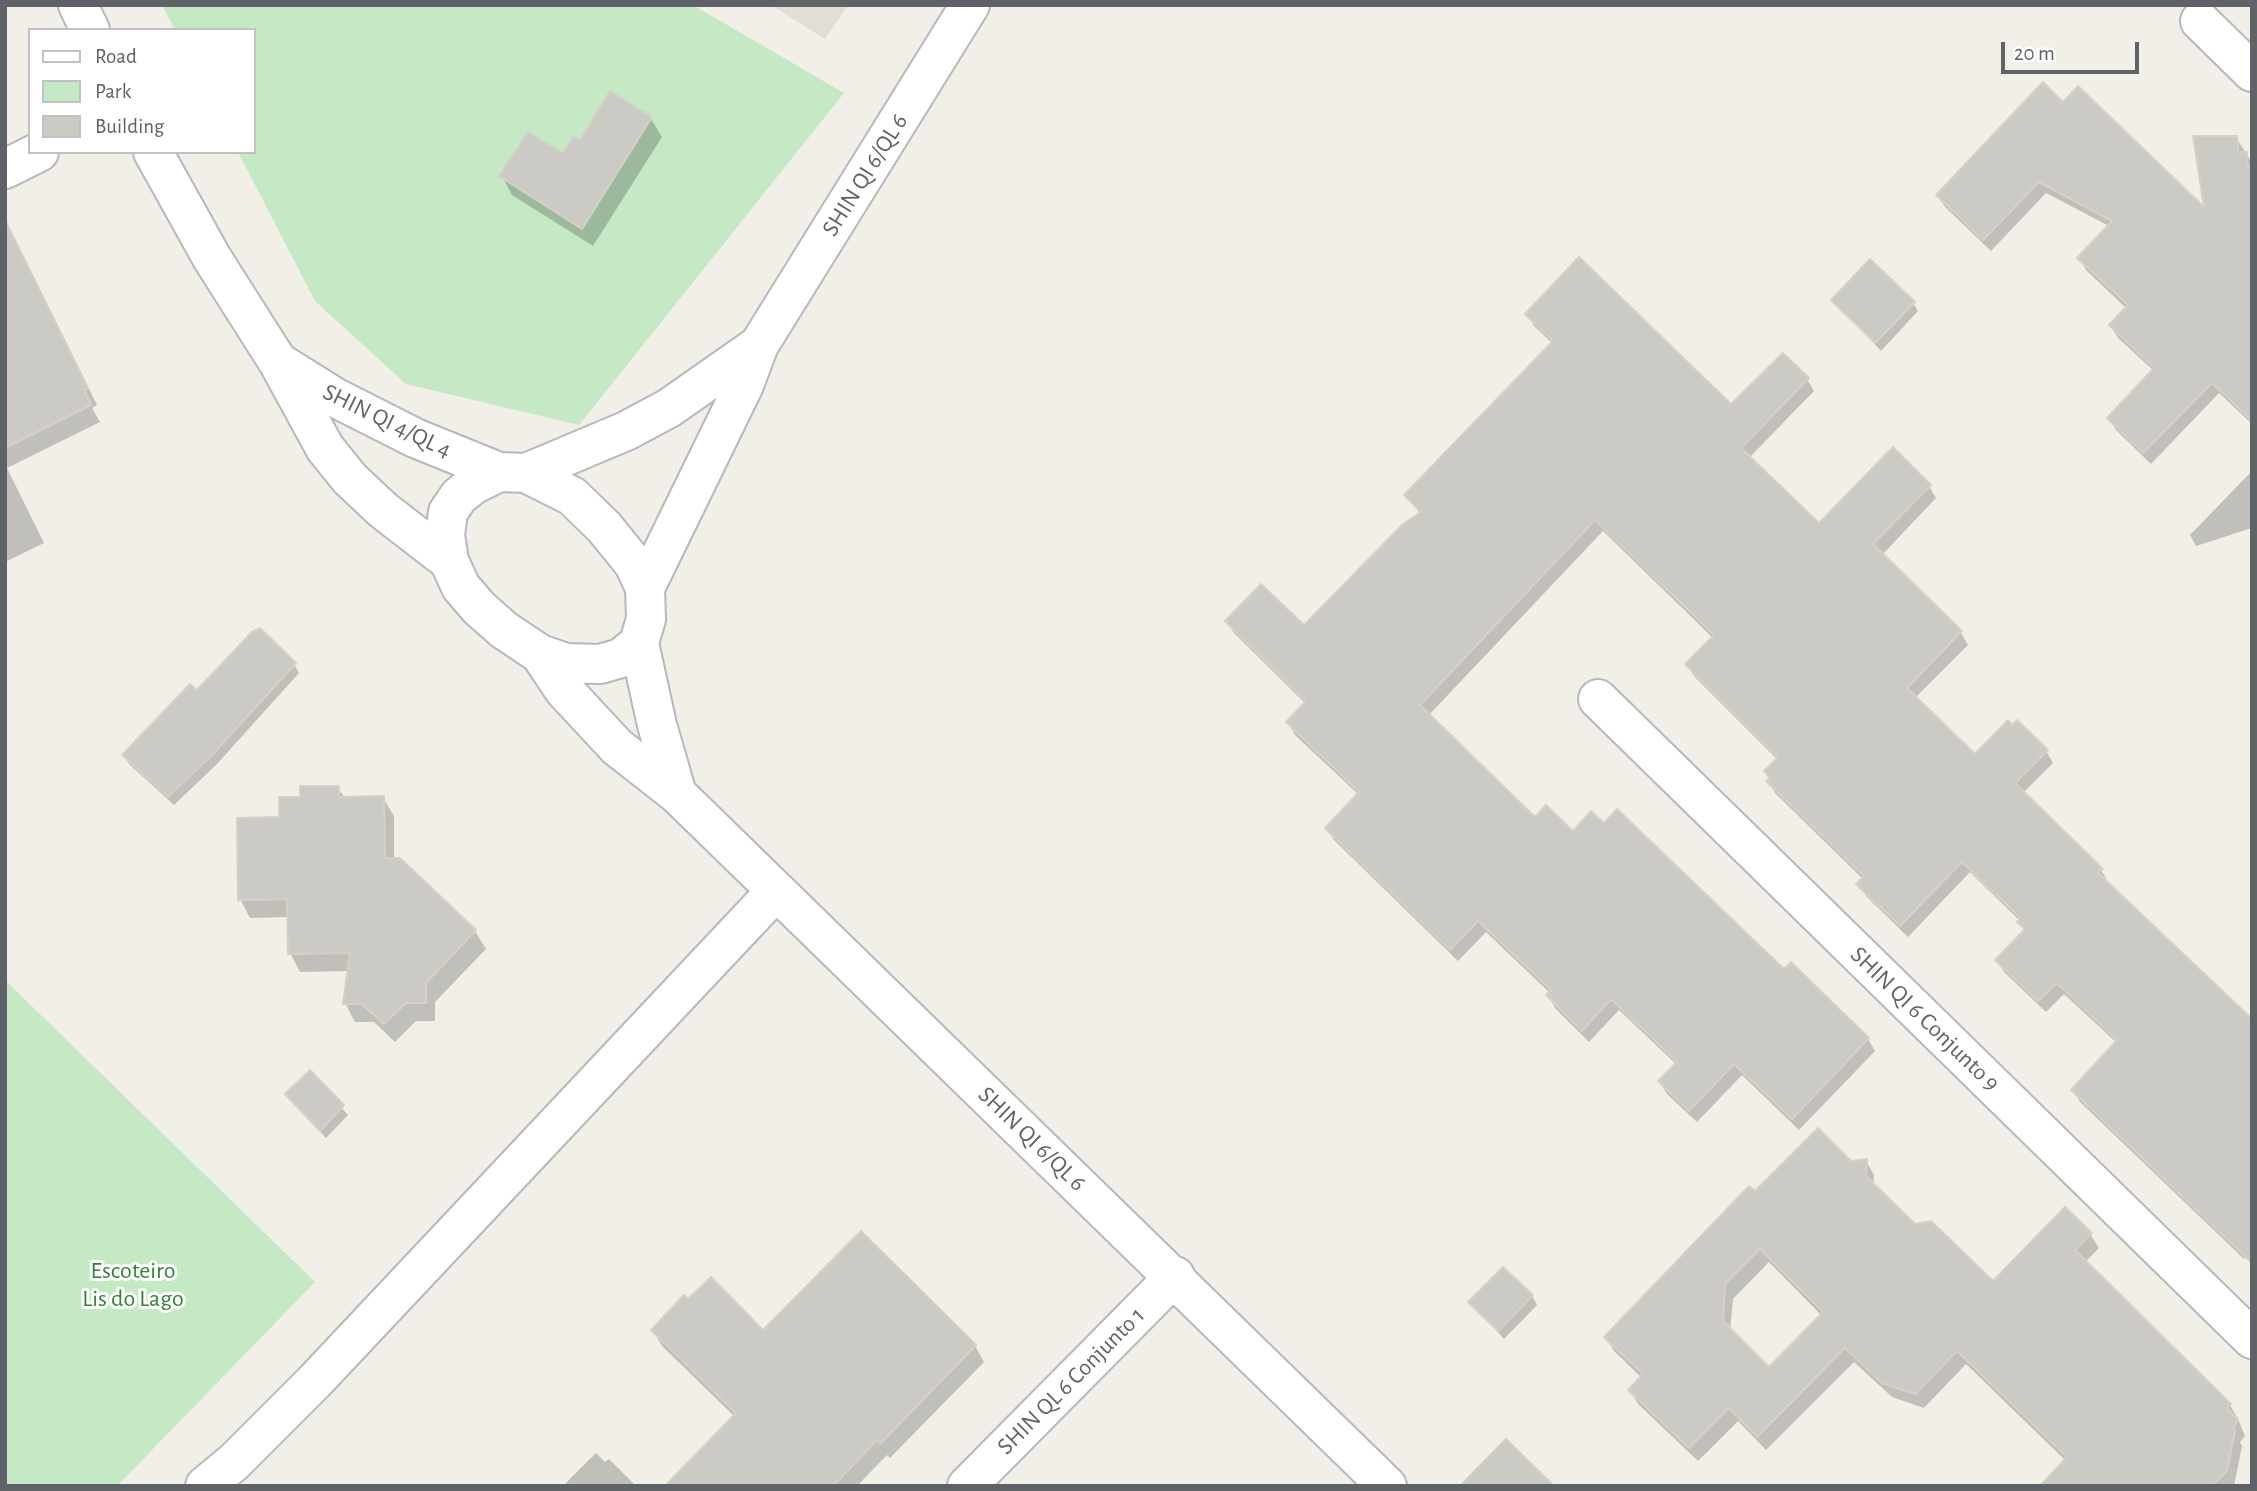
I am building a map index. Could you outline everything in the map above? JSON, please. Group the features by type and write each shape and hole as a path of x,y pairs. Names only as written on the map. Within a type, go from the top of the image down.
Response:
{"street":[{"path":"78,5 89,28"},
{"name":"SHIN QI 6/QL 6","path":"645,588 744,385 759,345 970,5"},
{"path":"2200,21 2252,72"},
{"path":"5,169 35,154"},
{"name":"SHIN QI 4/QL 4","path":"154,154 212,258 278,362 325,449 350,479 383,510 449,561"},
{"name":"SHIN QI 6/QL 6","path":"513,473 626,431 669,408 759,345"},
{"name":"SHIN QI 4/QL 4","path":"278,362 336,398 384,423 513,473"},
{"path":"513,473 572,496 604,527 634,564 645,588 646,619 639,643 621,658 600,664 566,663 540,654 479,608 461,587 449,561 445,535 448,512 458,496 473,485 513,473"},
{"name":"SHIN QI 6/QL 6","path":"639,643 657,725 677,794"},
{"name":"SHIN QI 6/QL 6","path":"540,654 564,690 617,747 677,794 775,892 1175,1276 1387,1486"},
{"name":"SHIN QI 6 Conjunto 9","path":"1598,699 2252,1339"},
{"path":"205,1486 234,1462 315,1381 775,892"},
{"name":"SHIN QL 6 Conjunto 1","path":"967,1486 1175,1276"}],"shaded area":[{"path":"771,5 848,5 825,39"}],"green space":[{"path":"162,5 693,5 844,93 579,425 406,384 315,301 239,154 256,154 256,28 174,28"},
{"name":"Escoteiro Lis do Lago","path":"5,980 315,1282 117,1486 5,1486"}],"building":[{"path":"2043,82 2063,102 2078,86 2204,207 2193,136 2237,136 2238,152 2247,152 2247,164 2252,169 2252,421 2212,383 2143,453 2107,418 2154,368 2109,325 2128,305 2077,258 2112,221 2039,182 1983,240 1936,195"},
{"path":"610,91 652,117 582,229 499,176 528,132 563,153 574,136 580,140"},
{"path":"5,220 88,388 84,390 91,405 5,448"},
{"path":"1579,257 1731,404 1783,353 1809,378 1741,448 1819,523 1893,447 1931,485 1873,544 1962,631 1907,688 1975,754 2008,720 2012,725 2017,720 2048,750 2015,783 2103,869 2098,873 2252,1019 2252,1263 2071,1090 2117,1040 2057,983 2038,1001 1995,960 2025,929 2017,922 2020,918 1962,862 1900,926 1856,884 1864,876 1766,781 1770,778 1764,771 1778,757 1685,664 1714,635 1595,520 1420,705 1535,817 1546,805 1573,831 1591,811 1604,823 1617,809 1784,969 1791,962 1869,1038 1792,1119 1734,1064 1689,1111 1658,1081 1677,1062 1611,999 1582,1031 1546,995 1551,990 1478,921 1450,950 1325,828 1359,792 1286,722 1306,701 1225,621 1261,584 1304,625 1403,524 1421,512 1404,495 1553,341 1525,314"},
{"path":"1870,259 1915,302 1875,343 1831,300"},
{"path":"260,628 296,663 212,755 168,797 122,755 190,684 197,690 252,632"},
{"path":"300,786 339,786 339,797 384,796 385,858 400,858 476,930 426,983 426,1003 406,1003 384,1024 362,1004 343,1004 350,953 288,954 287,899 238,900 237,818 279,817 279,797 300,797"},
{"path":"310,1070 344,1105 320,1131 285,1094"},
{"path":"1818,1128 1851,1161 1867,1159 1866,1176 1915,1224 1931,1221 1993,1281 2065,1207 2092,1233 2075,1250 2231,1404 2227,1408 2238,1420 2233,1427 2235,1430 2227,1471 2212,1486 2040,1486 2067,1457 1957,1351 1915,1394 1882,1383 1845,1348 1757,1437 1729,1408 1689,1448 1628,1390 1643,1374 1604,1337 1749,1186 1755,1191","holes":["1760,1249 1823,1312 1769,1367 1723,1321 1725,1284"]},
{"path":"861,1231 976,1345 880,1444 877,1440 833,1486 665,1486 736,1413 651,1330 684,1295 688,1299 711,1277 763,1330"},
{"path":"1503,1267 1533,1295 1498,1331 1468,1302"},
{"path":"1506,1439 1554,1486 1460,1486"}]}
